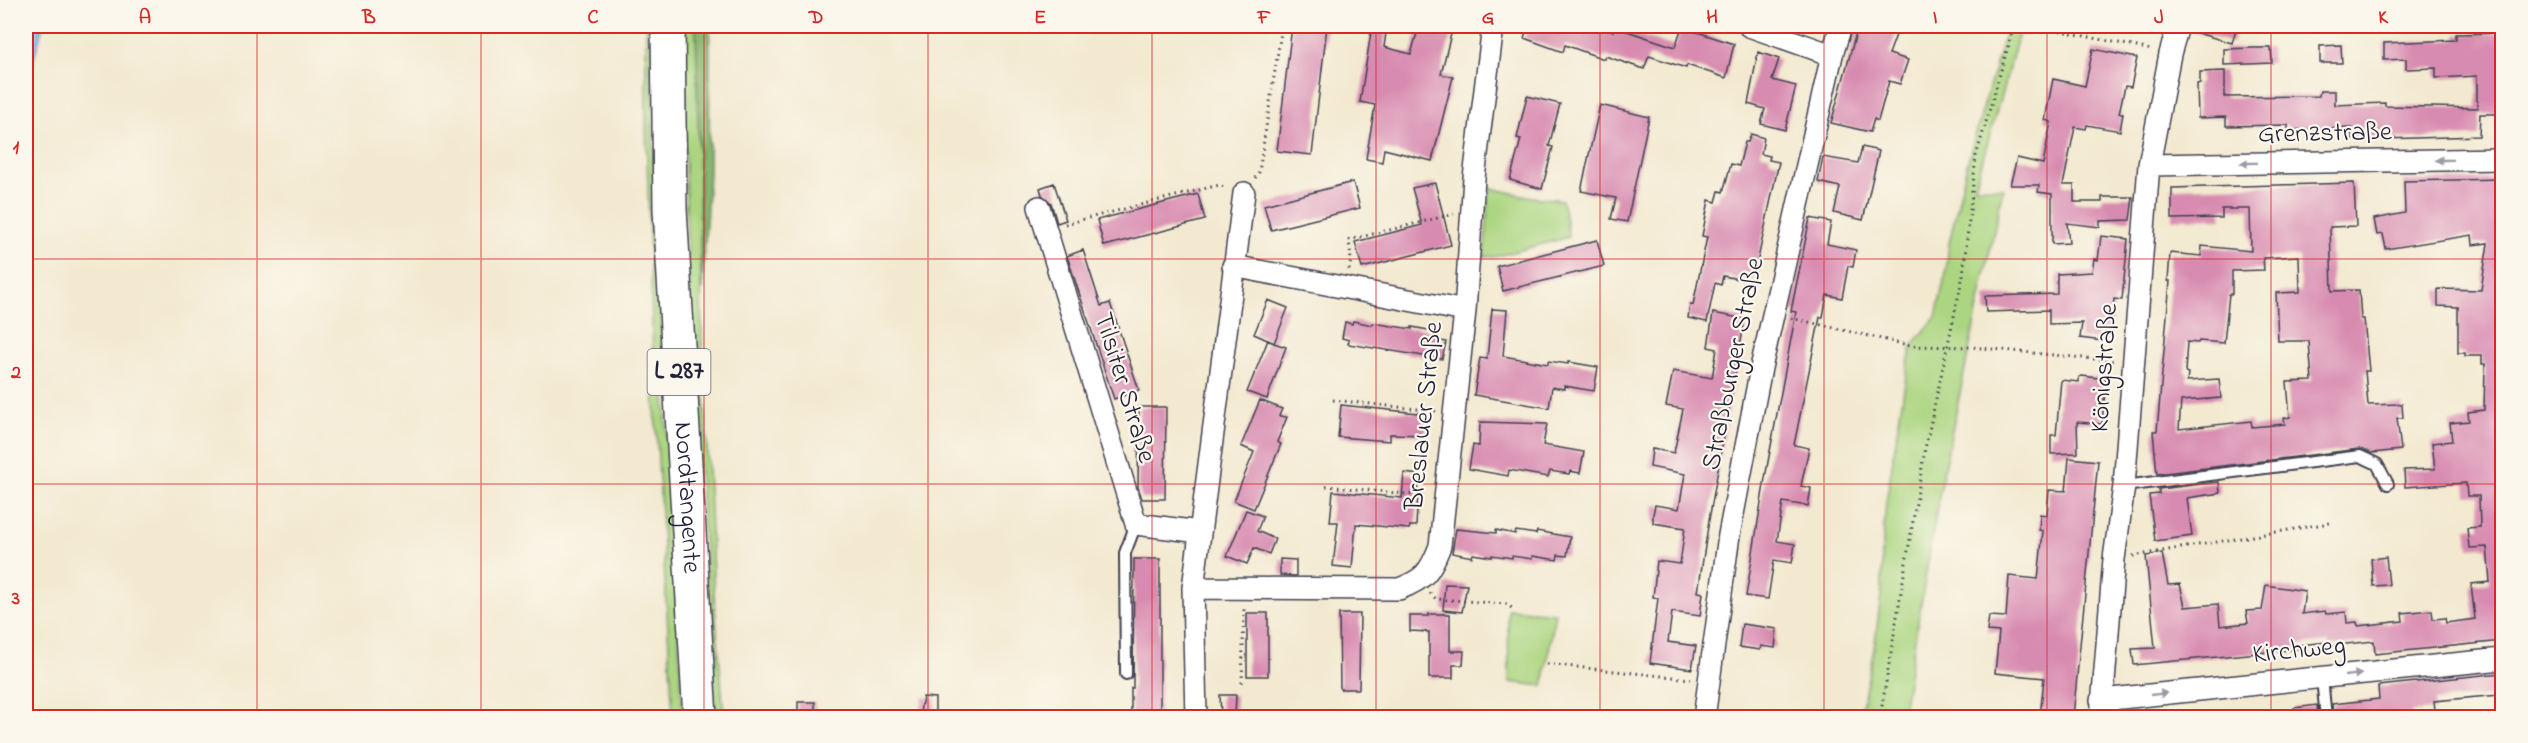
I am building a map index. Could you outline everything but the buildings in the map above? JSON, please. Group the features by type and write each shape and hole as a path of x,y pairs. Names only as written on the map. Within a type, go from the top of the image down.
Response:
{"main road":[{"name":"Nordtangente","path":"668,26 670,209 700,717"}],"street":[{"name":"Breslauer Straße","path":"1419,581 1432,567 1440,546 1465,311 1471,209 1493,26"},
{"path":"1749,26 1832,55"},
{"name":"Straßburger Straße","path":"1704,717 1729,535 1771,314 1832,55 1841,26"},
{"name":"Königstraße","path":"2101,709 2114,559 2124,486 2149,165 2170,54 2178,26"},
{"name":"Grenzstraße","path":"2149,165 2502,159"},
{"path":"1196,717 1193,588 1244,193"},
{"name":"Tilsiter Straße","path":"1039,207 1136,525"},
{"path":"1233,266 1346,286 1465,311"},
{"path":"1136,525 1200,532"},
{"path":"1193,588 1399,589 1419,581"},
{"name":"Kirchweg","path":"2101,709 2322,678 2502,659"}],"lane":[{"path":"2124,486 2360,456 2377,464 2388,484"},
{"path":"1126,674 1125,553 1136,525"},
{"path":"2322,678 2326,717"}],"path":[{"path":"1045,229 1219,185 1244,193 1260,172 1282,26"},
{"path":"1880,717 1925,449 1967,248 1971,220 1970,189 1976,156 2014,26"},
{"path":"2036,26 2170,54"},
{"path":"1346,286 1351,260 1349,240 1471,209"},
{"path":"1771,314 1912,346 1948,346 2134,362"},
{"path":"1333,400 1454,412"},
{"path":"1326,486 1445,498"},
{"path":"2114,559 2330,523"},
{"path":"1419,581 1436,599 1507,604 1513,609"},
{"path":"1242,683 1244,588"},
{"path":"1547,664 1709,681"}],"green space":[{"path":"646,26 652,26 654,202 683,717 673,717 654,390 646,121"},
{"path":"685,26 696,26 702,343 714,594 724,717 716,717 693,372 686,199"},
{"path":"696,26 710,26 709,174 702,290"},
{"path":"2007,26 2021,26 1975,187 2003,188 1942,478 1902,717 1860,717 1875,643 1882,587 1886,503 1908,364 1912,346 1936,317 1946,272 1949,243 1967,164"},
{"path":"1490,188 1531,197 1562,200 1569,237 1494,257 1484,256"},
{"path":"1508,609 1555,613 1543,686 1509,682"}],"water":[{"path":"26,26 43,26 26,88"}]}
